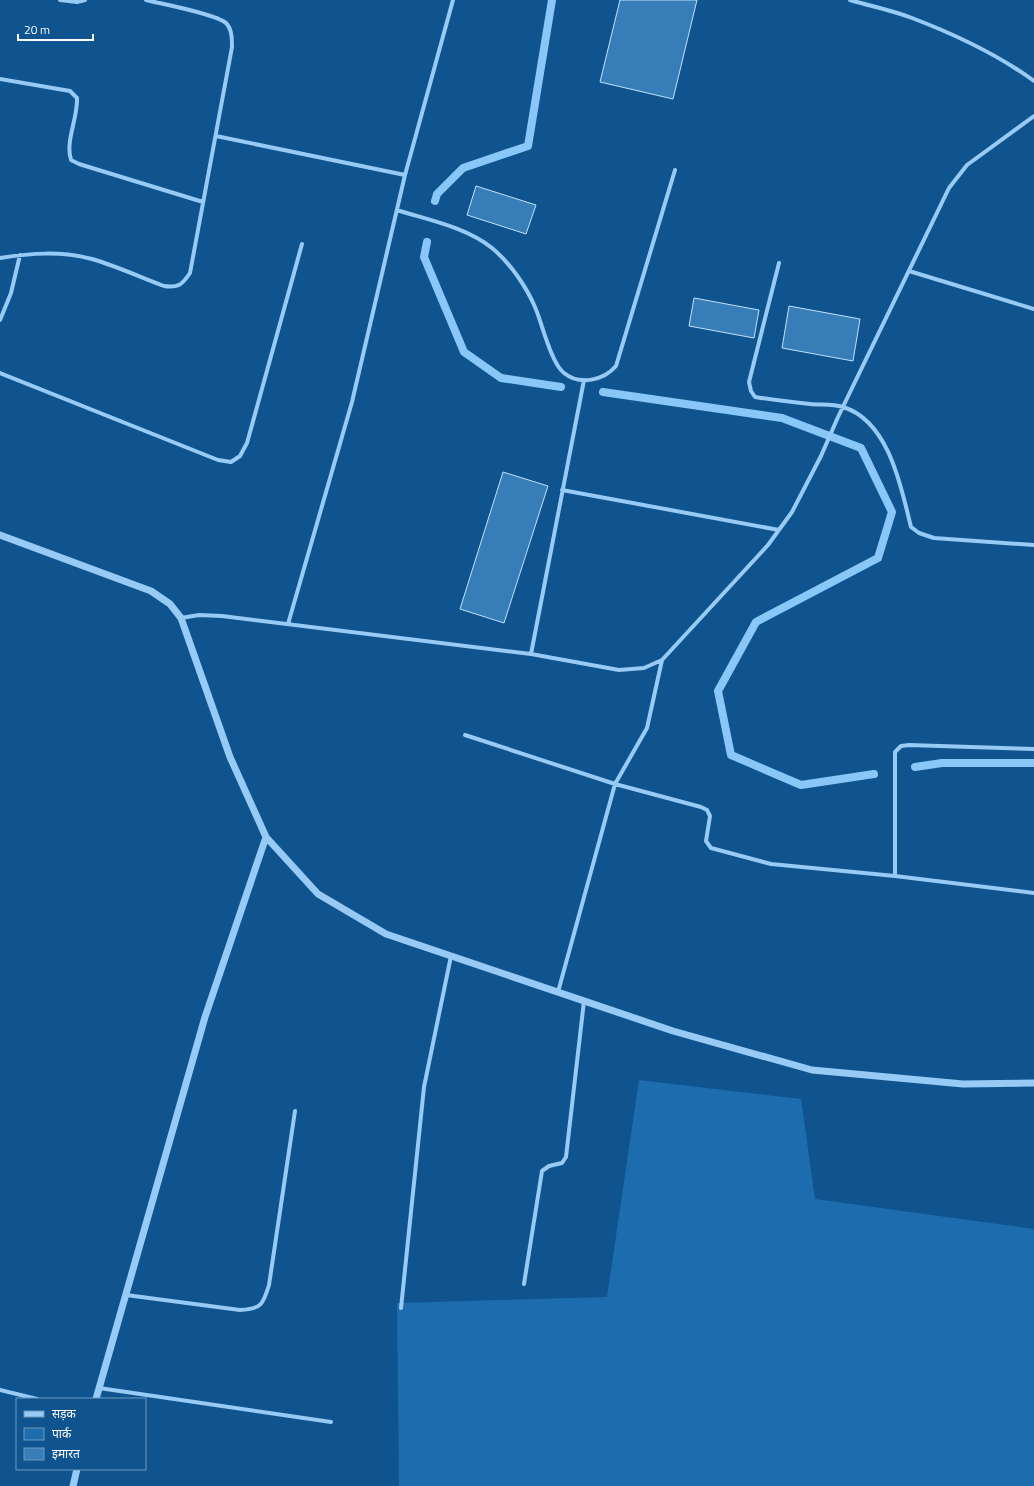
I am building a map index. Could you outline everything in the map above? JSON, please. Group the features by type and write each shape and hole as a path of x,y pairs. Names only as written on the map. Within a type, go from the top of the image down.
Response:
{"street":[{"path":"60,0 77,2 85,0"},
{"path":"0,258 44,253 92,259 164,286 175,288 183,284 190,274 232,47 232,35 226,24 215,17 146,0"},
{"path":"288,624 352,402 405,175 453,0"},
{"path":"850,0 911,17 949,33 992,54 1034,81"},
{"path":"0,79 70,91 77,98 78,110 69,152 72,160 79,164 203,202"},
{"path":"181,618 199,615 222,616 531,654 619,670 644,668 662,660 768,545 792,512 822,456 838,417 949,188 967,165 1034,116"},
{"path":"216,136 405,175"},
{"path":"397,210 467,233 492,248 514,271 534,306 548,346 558,366 564,373 584,380 599,379 609,374 616,366 676,170"},
{"path":"0,373 218,460 231,462 240,456 247,443 302,244"},
{"path":"0,320 11,293 20,255"},
{"path":"779,263 749,382 751,391 756,397 779,402 843,407 860,415 879,436 893,462 911,527 918,533 934,538 1034,545"},
{"path":"909,271 1034,309"},
{"path":"531,654 584,380"},
{"path":"562,490 779,530"},
{"path":"0,535 152,591 170,604 181,618 230,757 266,837 318,894 386,934 673,1031 812,1070 962,1084 1034,1083"},
{"path":"558,992 615,784 647,728 662,660"},
{"path":"465,735 615,784 707,810 710,816 706,841 711,848 771,864 895,876 1034,893"},
{"path":"895,876 895,752 902,746 909,745 1034,749"},
{"path":"96,1398 205,1017 266,837"},
{"path":"401,1308 424,1087 451,956"},
{"path":"524,1284 542,1171 549,1166 562,1163 566,1157 584,1001"},
{"path":"126,1294 240,1310 255,1309 264,1302 269,1285 295,1111"},
{"path":"99,1388 331,1422"},
{"path":"0,1390 33,1398"},
{"path":"73,1486 77,1470"}],"green space":[{"path":"639,1080 801,1099 815,1199 1034,1229 1034,1486 399,1486 397,1303 607,1297"}],"building":[{"path":"620,0 697,0 673,99 600,82"},
{"path":"476,186 536,205 526,234 467,215"},
{"path":"694,298 759,310 754,338 689,326"},
{"path":"789,306 860,319 853,361 782,348"},
{"path":"503,472 548,486 504,623 460,609"}],"waterway":[{"path":"435,201 437,194 463,168 528,146 552,0"},
{"path":"427,242 424,257 464,352 501,378 561,387"},
{"path":"603,392 782,418 861,448 892,512 878,558 756,622 718,691 731,755 801,785 874,774"},
{"path":"915,767 942,763 1034,763"}]}
